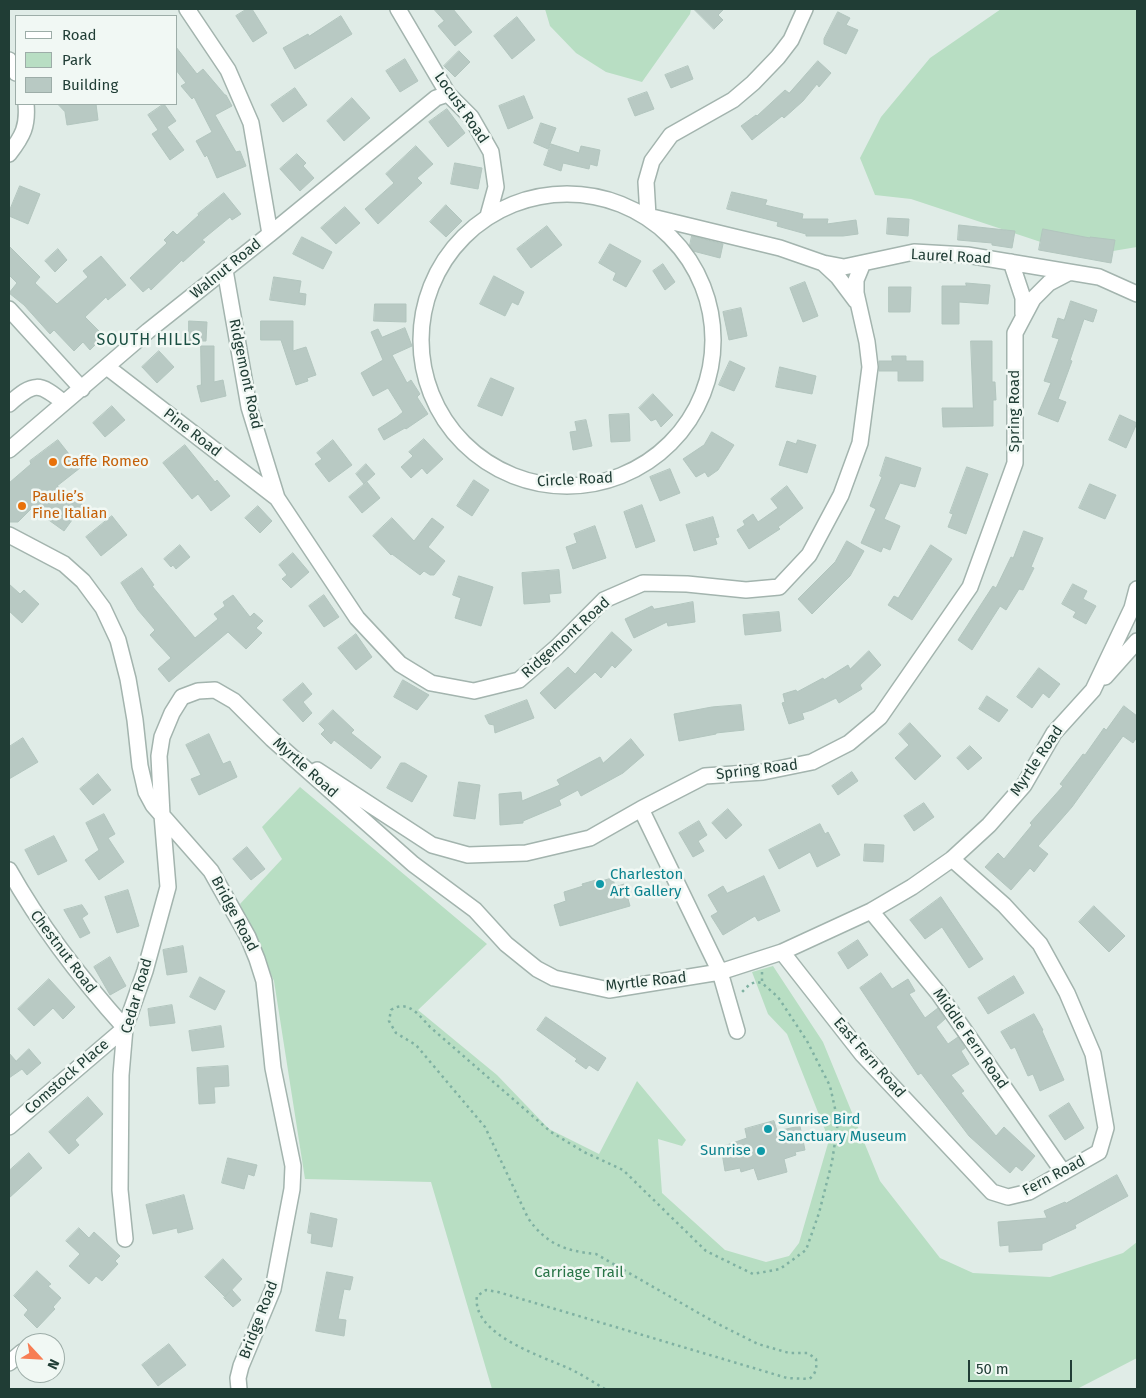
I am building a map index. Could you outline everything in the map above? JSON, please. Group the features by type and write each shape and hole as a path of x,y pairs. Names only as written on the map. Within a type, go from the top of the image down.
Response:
{"street":[{"path":"188,9 228,70 251,123 270,234"},
{"name":"Locust Road","path":"398,9 448,94 471,117 491,152 496,187 488,216"},
{"path":"648,216 646,182 652,161 671,135 733,100 753,83 778,57 791,40 805,9"},
{"path":"9,60 15,71"},
{"name":"Walnut Road","path":"9,450 148,331 436,98 448,94"},
{"path":"9,154 14,139 28,119 26,105"},
{"name":"Circle Road","path":"546,194 594,195 632,208 648,216 662,227 702,279 711,309 714,350 708,384 701,402 676,440 623,477 536,485 506,475 477,458 444,422 429,392 420,349 420,331 427,295 442,263 465,234 488,216 518,201 546,194"},
{"name":"Laurel Road","path":"648,216 780,248 823,263 844,267 914,252 967,255 1099,277 1137,294"},
{"name":"Spring Road","path":"1011,262 1023,298 1023,314"},
{"name":"Ridgemont Road","path":"823,263 838,277 858,304"},
{"name":"Ridgemont Road","path":"225,270 249,407 277,498 357,618 400,664 431,683 474,691 519,680 557,647 604,600 643,583 687,584 746,590 778,586 809,555 841,495 860,443 870,367 867,342 855,286 863,263"},
{"name":"Spring Road","path":"286,751 336,781 432,845 468,854 526,853 590,838 705,776 763,772 812,762 849,743 880,717 970,587 1015,464 1015,333 1023,314 1033,299 1049,283 1070,272"},
{"path":"9,309 82,389"},
{"name":"Pine Road","path":"107,367 277,498"},
{"path":"9,404 20,394 32,387 44,387 64,403"},
{"name":"Bridge Road","path":"9,536 64,564 83,580 103,608 118,640 128,679 140,766 146,792 153,806 211,871 248,937 257,959 266,996 273,1068 293,1166 290,1205 273,1289 246,1351 237,1389"},
{"name":"Myrtle Road","path":"162,815 159,756 162,737 168,721 182,697 198,691 215,690 234,701 286,751 413,864 475,910 506,944 537,969 554,978 609,990 720,972 782,952 871,911 912,887 952,859 988,825 1024,785 1054,733 1093,690 1132,608 1137,589"},
{"path":"1093,690 1137,641"},
{"path":"641,809 720,972 737,1031"},
{"name":"Cedar Road","path":"125,1239 120,1190 121,1075 126,1028 145,971 168,887 162,815"},
{"name":"Fern Road","path":"952,859 1004,905 1040,944 1067,993 1093,1054 1106,1128 1099,1152 1029,1192 1008,1198"},
{"name":"Chestnut Road","path":"9,870 30,908 69,961 93,993 126,1028"},
{"name":"Middle Fern Road","path":"871,911 939,994 1062,1172"},
{"name":"East Fern Road","path":"782,952 862,1054 992,1192 1008,1198"},
{"name":"Comstock Place","path":"9,1127 126,1028"}],"path":[{"path":"605,1389 570,1369 510,1342 484,1321 476,1305 478,1296 486,1290 498,1292 787,1378 809,1379 816,1370 817,1365 816,1359 808,1353 788,1353 758,1344 716,1323 596,1254 576,1252 546,1239 528,1218 485,1127 416,1044 396,1033 390,1021 391,1010 397,1006 413,1008 430,1027 551,1132 584,1152 623,1170 706,1251 753,1274 780,1269 806,1250 819,1213 832,1162 838,1122 830,1086 807,1041 778,997 762,983 756,982 750,984 729,1004"}],"green space":[{"path":"545,9 691,9 690,14 642,82 606,72 576,53 550,26"},
{"path":"1001,9 1137,9 1137,247 1083,256 911,199 875,195 860,158 881,117 930,58"},
{"name":"Carriage Trail","path":"300,787 487,944 418,1010 497,1075 549,1129 599,1154 637,1081 686,1140 682,1146 658,1139 662,1193 725,1250 766,1262 789,1256 799,1243 829,1140 787,1034 768,1014 752,972 773,966 823,1042 880,1181 940,1258 973,1273 1050,1277 1123,1253 1137,1242 1137,1358 1077,1389 492,1389 431,1182 305,1179 274,981 240,904 282,859 262,827"}],"building":[{"path":"247,9 252,9 267,33 253,42 236,16"},
{"path":"434,9 453,9 472,32 455,46 438,26 444,21"},
{"path":"694,9 724,9 718,15 723,20 714,29"},
{"path":"838,12 850,18 846,25 858,30 846,54 824,44 824,39"},
{"path":"341,16 352,34 295,69 283,48 308,34 309,36"},
{"path":"517,17 535,40 512,59 494,36"},
{"path":"178,50 197,74 203,69 226,95 232,106 215,115 236,152 240,151 246,166 217,178 207,155 205,157 196,141 212,132 194,97 192,99 181,86 186,83 178,73"},
{"path":"459,51 470,62 455,77 444,66"},
{"path":"405,59 418,81 400,92 386,71"},
{"path":"818,61 831,73 819,87 817,84 803,101 784,118 782,116 752,140 741,126 757,116 785,90 789,93"},
{"path":"688,66 693,79 671,88 665,75"},
{"path":"295,88 307,105 283,122 271,105"},
{"path":"647,92 654,109 635,116 628,99"},
{"path":"524,96 533,118 508,129 499,106"},
{"path":"352,98 370,118 344,141 327,121"},
{"path":"59,105 96,105 98,120 67,125 65,112"},
{"path":"165,105 176,121 167,127 184,150 170,160 152,134 158,130 148,115"},
{"path":"447,109 465,133 448,147 429,122"},
{"path":"541,123 556,128 548,149 534,143"},
{"path":"551,144 579,153 581,146 600,150 597,166 590,164 589,169 563,163 561,171 544,165"},
{"path":"416,146 433,164 417,178 422,183 378,224 365,209 394,183 386,174"},
{"path":"297,154 306,163 303,166 314,178 300,191 280,169"},
{"path":"455,163 482,168 478,189 451,184"},
{"path":"20,186 40,194 28,224 9,216"},
{"path":"732,192 767,200 765,205 803,214 802,219 828,219 827,224 856,220 858,234 806,236 806,234 777,226 778,222 727,209"},
{"path":"224,193 241,214 232,220 230,217 202,240 205,242 183,262 182,260 151,290 149,287 143,292 130,278 167,243 164,240 173,231 177,235 198,214"},
{"path":"446,205 462,221 446,237 430,222"},
{"path":"345,207 360,223 336,244 321,228"},
{"path":"888,218 909,219 908,236 887,234"},
{"path":"959,225 1015,231 1012,248 992,245 992,243 958,240"},
{"path":"547,226 562,245 531,268 517,249"},
{"path":"1043,229 1090,238 1115,240 1111,263 1039,250"},
{"path":"692,236 723,244 720,258 689,250"},
{"path":"302,237 332,252 323,269 293,254"},
{"path":"610,244 641,261 626,287 613,280 616,273 599,263"},
{"path":"9,246 40,277 35,283 57,304 88,277 83,271 101,256 126,285 108,300 106,297 85,317 104,336 90,350 83,342 74,351 54,330 50,334 24,305 9,293 17,283 9,275"},
{"path":"58,249 67,260 55,272 45,261"},
{"path":"663,264 675,282 665,290 653,271"},
{"path":"494,276 524,292 518,305 512,302 505,316 480,304"},
{"path":"274,277 301,281 299,293 306,294 305,305 270,300"},
{"path":"805,282 818,316 803,322 790,288"},
{"path":"966,283 990,285 988,304 959,302 959,324 942,324 942,286 966,286"},
{"path":"889,287 911,287 910,312 889,312"},
{"path":"1071,301 1097,310 1093,322 1084,319 1070,360 1072,361 1058,399 1066,402 1058,422 1038,414 1051,383 1044,381 1059,339 1052,337 1058,318 1064,320"},
{"path":"375,304 406,304 406,322 374,321"},
{"path":"741,308 747,336 729,340 723,312"},
{"path":"189,321 207,322 206,341 189,341"},
{"path":"261,321 293,321 293,351 306,347 316,375 307,378 308,381 296,385 281,340 261,340"},
{"path":"405,328 412,346 392,355 407,383 411,380 420,394 417,397 428,414 406,429 384,440 378,429 403,412 388,388 373,396 361,373 383,360 371,332 378,329 382,337"},
{"path":"971,341 992,341 992,382 995,382 996,400 993,400 993,426 943,427 942,408 973,408"},
{"path":"201,346 214,346 214,382 223,380 226,396 201,402 197,386 201,385"},
{"path":"159,351 174,367 157,383 142,367"},
{"path":"892,356 906,356 906,361 923,361 923,381 898,381 898,371 879,371 879,361 892,361"},
{"path":"730,361 745,368 734,391 719,385"},
{"path":"780,367 816,376 812,394 776,387"},
{"path":"491,378 514,388 502,416 478,406"},
{"path":"653,394 673,415 661,427 656,419 651,421 639,408"},
{"path":"112,406 125,420 105,437 93,423"},
{"path":"629,414 630,441 611,442 609,415"},
{"path":"1120,415 1137,423 1126,448 1109,440"},
{"path":"586,420 592,446 573,450 570,432 577,431 575,422"},
{"path":"712,432 734,445 718,470 708,477 705,472 696,477 683,459 704,445"},
{"path":"424,439 443,459 427,474 422,468 411,478 401,467 413,456 409,452"},
{"path":"58,440 80,468 57,486 83,505 64,531 32,508 18,522 9,522 9,483 31,464 30,461"},
{"path":"333,440 352,465 329,482 315,464 322,459 317,453"},
{"path":"798,440 816,445 807,473 779,465 787,441 796,444"},
{"path":"185,445 215,482 217,480 230,496 211,511 198,494 192,499 163,463"},
{"path":"886,457 921,468 915,487 900,483 884,519 900,526 890,550 883,547 881,552 861,543 876,509 870,506 882,477 880,476"},
{"path":"366,464 375,474 364,484 356,474"},
{"path":"967,467 988,474 966,534 948,527 953,514 950,513"},
{"path":"670,469 680,493 660,501 650,477"},
{"path":"474,480 489,490 472,516 457,506"},
{"path":"367,482 380,498 362,513 349,497"},
{"path":"1090,484 1116,495 1105,519 1079,508"},
{"path":"787,486 803,508 778,527 780,529 749,549 737,530 745,525 743,521 753,514 758,522 778,508 771,499"},
{"path":"642,505 655,541 636,548 624,512"},
{"path":"258,506 272,521 260,533 245,518"},
{"path":"112,516 127,535 101,556 86,537"},
{"path":"713,517 719,537 715,538 717,544 694,551 686,525"},
{"path":"392,518 414,541 432,518 444,527 428,547 445,561 434,575 424,571 420,575 391,555 373,536"},
{"path":"595,526 606,558 573,569 566,547 577,543 574,534"},
{"path":"1024,531 1043,538 1031,567 1034,568 1023,590 1019,589 1006,610 1000,606 972,650 958,640 993,586 996,588 1011,557 1013,558"},
{"path":"847,541 864,551 850,576 812,614 798,599 835,562"},
{"path":"180,545 190,557 176,569 173,565 171,567 164,559"},
{"path":"931,545 952,559 912,620 888,605 894,596 898,598"},
{"path":"293,553 309,572 291,588 282,579 287,575 279,565"},
{"path":"142,568 154,585 152,586 195,638 218,619 214,614 225,606 223,602 233,595 250,617 254,613 263,621 256,628 262,633 246,649 228,632 169,682 158,669 171,658 150,635 155,630 138,610 121,583"},
{"path":"559,570 561,593 549,594 550,602 524,604 522,573"},
{"path":"459,576 493,587 481,626 455,618 461,598 453,595"},
{"path":"9,584 20,594 24,590 39,604 22,623 9,611"},
{"path":"1073,584 1087,591 1083,599 1096,606 1086,624 1073,617 1076,612 1062,604"},
{"path":"324,595 339,617 324,627 309,606"},
{"path":"693,602 695,622 668,626 667,622 634,638 625,619 652,606 654,609"},
{"path":"779,612 781,631 745,635 743,615"},
{"path":"612,632 632,650 615,668 612,665 601,678 595,672 555,709 540,693 568,667 575,674"},
{"path":"356,634 372,657 356,670 338,648"},
{"path":"869,651 881,665 860,685 862,689 839,703 836,698 802,713 804,719 789,724 782,703 785,702 783,694 796,690 797,692 823,678 824,680 848,665 850,669"},
{"path":"1039,668 1060,684 1049,698 1043,693 1032,708 1017,697"},
{"path":"403,680 429,695 417,710 394,697"},
{"path":"303,683 312,694 303,702 312,713 303,722 283,700"},
{"path":"987,696 1008,710 999,722 979,709"},
{"path":"527,700 534,718 495,733 494,725 489,724 485,716"},
{"path":"741,705 744,730 716,733 679,741 674,714 712,707"},
{"path":"1124,706 1137,716 1137,737 1133,743 1123,736 1072,807 1038,846 1048,854 1034,872 1030,868 1011,890 985,867 998,853 1004,859 1032,825 1030,823 1063,786 1060,784 1083,754 1085,755 1104,728 1106,730"},
{"path":"333,710 354,730 351,733 381,757 371,769 334,740 331,744 321,734 325,730 319,724"},
{"path":"910,723 941,756 915,780 895,758 909,745 899,734"},
{"path":"209,734 223,764 230,761 237,777 199,795 191,779 201,775 186,745"},
{"path":"23,738 38,762 9,779 9,747"},
{"path":"631,739 644,755 623,773 581,796 578,790 559,800 561,805 523,821 523,823 500,825 499,794 521,792 522,801 560,785 557,780 600,757 603,763"},
{"path":"970,746 982,758 968,770 957,758"},
{"path":"401,763 405,763 427,776 412,802 387,788"},
{"path":"852,772 858,781 838,795 832,786"},
{"path":"98,774 111,790 93,805 80,789"},
{"path":"459,782 480,785 475,819 454,816"},
{"path":"924,803 934,817 914,831 904,816"},
{"path":"728,809 742,825 726,839 712,823"},
{"path":"104,814 115,834 108,838 124,862 99,880 85,860 99,850 86,823"},
{"path":"699,821 707,835 698,841 704,851 693,857 679,833"},
{"path":"820,824 825,834 828,832 840,855 817,867 810,852 779,869 769,850"},
{"path":"54,836 67,861 38,875 25,850"},
{"path":"865,844 884,845 883,862 864,861"},
{"path":"247,847 265,869 251,880 233,859"},
{"path":"764,876 780,911 758,921 755,916 723,935 711,916 718,912 708,895 723,886 727,893"},
{"path":"613,878 615,887 624,884 630,906 560,926 554,905 566,901 564,892 596,880 597,882"},
{"path":"128,890 139,926 117,933 105,897"},
{"path":"941,897 983,959 969,968 942,927 925,939 910,920"},
{"path":"82,905 88,914 82,918 90,933 80,938 64,910"},
{"path":"1094,906 1125,936 1109,952 1079,922"},
{"path":"858,940 868,955 848,969 838,953"},
{"path":"183,946 187,972 167,975 163,950"},
{"path":"110,957 126,986 110,995 94,967"},
{"path":"881,973 892,989 908,979 915,991 909,994 925,1018 938,1008 945,1019 936,1027 948,1044 958,1037 965,1048 961,1051 969,1064 951,1075 964,1091 961,1093 996,1136 1004,1127 1035,1156 1022,1171 1016,1166 1010,1173 969,1136 921,1073 918,1075 860,988"},
{"path":"1014,976 1024,993 988,1014 978,998"},
{"path":"200,977 225,991 215,1010 190,997"},
{"path":"49,979 75,1007 63,1019 53,1008 34,1026 18,1009"},
{"path":"172,1005 175,1023 150,1026 148,1009"},
{"path":"1034,1014 1043,1030 1064,1080 1040,1091 1033,1074 1028,1076 1015,1047 1011,1049 1001,1032"},
{"path":"546,1017 606,1058 598,1071 589,1065 586,1069 575,1061 577,1059 537,1030"},
{"path":"221,1026 224,1047 192,1051 189,1031"},
{"path":"29,1049 41,1063 27,1075 22,1069 9,1078 9,1053 16,1061"},
{"path":"228,1066 229,1086 214,1087 215,1103 199,1104 197,1068"},
{"path":"88,1097 103,1114 75,1140 79,1145 69,1154 49,1132"},
{"path":"1069,1103 1084,1128 1065,1140 1049,1116"},
{"name":"Sunrise","path":"774,1121 777,1131 800,1126 805,1150 795,1152 796,1155 784,1159 787,1172 758,1180 754,1168 741,1172 740,1168 725,1171 721,1147 747,1138 745,1129"},
{"path":"29,1153 42,1168 9,1198 9,1171"},
{"path":"228,1158 257,1165 254,1176 248,1174 244,1189 222,1183"},
{"path":"1117,1175 1128,1196 1075,1225 1076,1228 1042,1244 1042,1250 1009,1252 1009,1245 1000,1246 998,1222 1047,1218 1044,1211 1066,1203"},
{"path":"184,1195 193,1229 178,1233 177,1228 153,1234 146,1205"},
{"path":"311,1213 337,1219 332,1247 311,1243 312,1234 308,1233"},
{"path":"79,1228 89,1238 94,1232 120,1256 115,1261 118,1264 102,1281 96,1276 89,1284 69,1266 80,1254 66,1241"},
{"path":"223,1259 242,1279 225,1297 205,1277"},
{"path":"37,1271 51,1284 48,1286 61,1298 53,1307 55,1309 37,1328 24,1315 28,1310 14,1296"},
{"path":"327,1272 353,1277 350,1290 344,1289 338,1319 346,1320 344,1336 316,1331"},
{"path":"232,1290 241,1300 233,1307 224,1298"},
{"path":"169,1344 186,1365 158,1386 142,1365"}],"place":[{"name":"Caffe Romeo","path":"53,462"},
{"name":"Paulie’s Fine Italian","path":"22,506"},
{"name":"Charleston Art Gallery","path":"600,884"},
{"name":"Sunrise Bird Sanctuary Museum","path":"768,1129"},
{"name":"Sunrise","path":"761,1151"}],"district":[{"name":"SOUTH HILLS","path":"149,341"}]}
